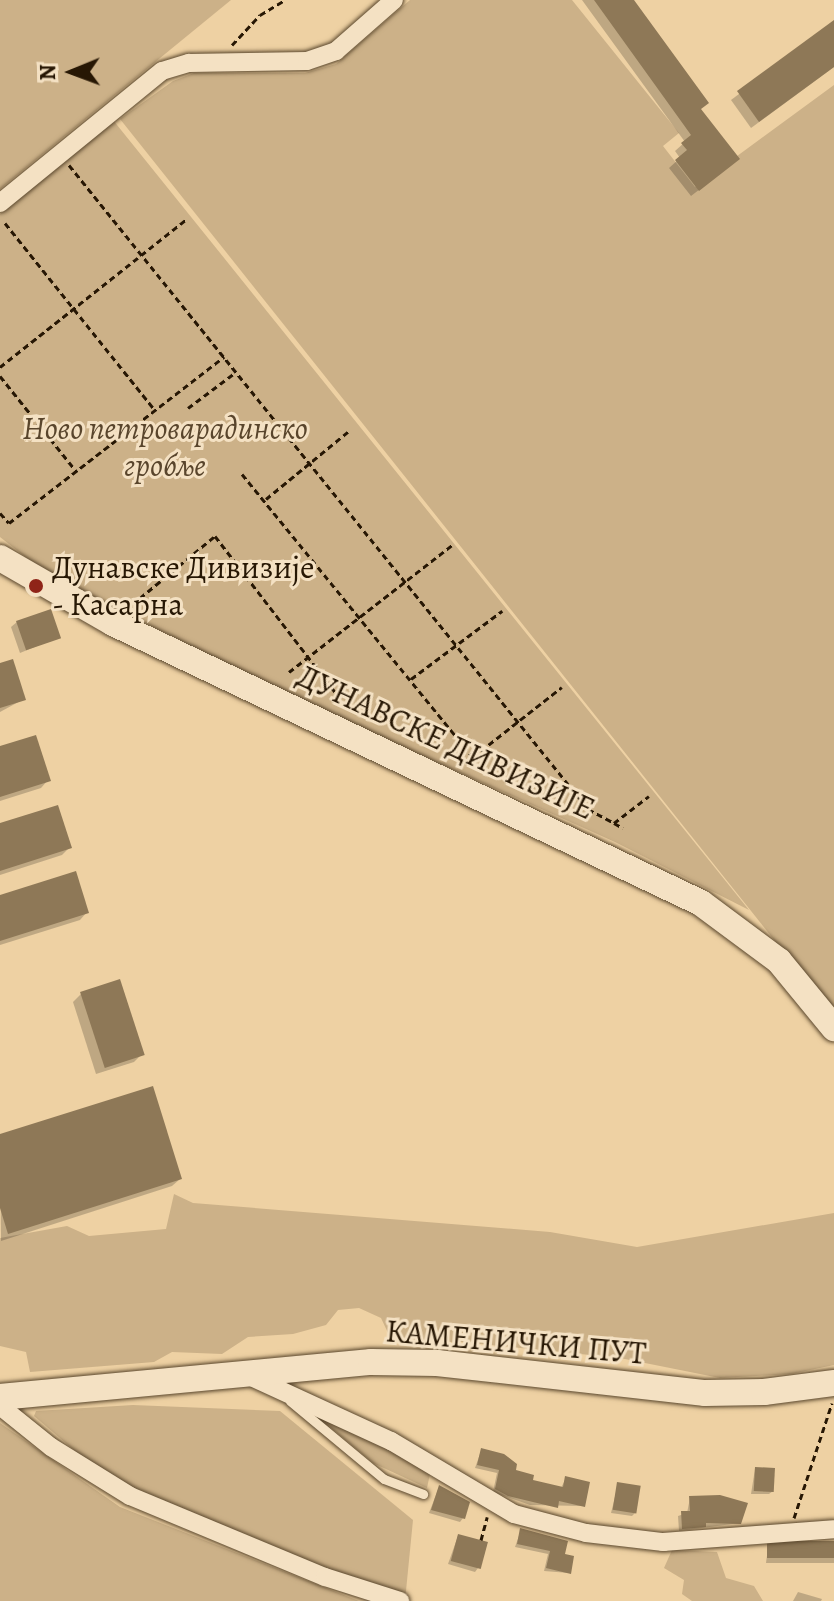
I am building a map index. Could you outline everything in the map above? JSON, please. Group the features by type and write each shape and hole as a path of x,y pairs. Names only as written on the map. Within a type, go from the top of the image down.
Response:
{"street":[{"path":"0,203 142,82 181,65 307,61 336,51 394,0"},
{"name":"ДУНАВСКЕ ДИВИЗИЈЕ","path":"0,558 113,623 701,903 779,961 834,1028"},
{"name":"КАМЕНИЧКИ ПУТ","path":"0,1397 243,1373 418,1362 705,1393 764,1392 834,1383"},
{"path":"243,1373 391,1441 514,1514 624,1539 705,1540 834,1529"},
{"path":"0,1406 51,1447 130,1496 325,1577 400,1601"}],"lane":[{"path":"278,1391 384,1479 423,1494"}],"path":[{"path":"216,63 260,15 285,0"},
{"path":"65,160 588,809 623,828"},
{"path":"0,367 187,219"},
{"path":"5,223 155,410"},
{"path":"0,513 9,523 224,357"},
{"path":"188,408 236,372"},
{"path":"0,376 76,471"},
{"path":"266,500 350,430"},
{"path":"242,474 473,757 562,687"},
{"path":"140,598 215,536 338,696"},
{"path":"289,672 452,545"},
{"path":"411,679 502,611"},
{"path":"614,823 649,796"},
{"path":"789,1533 834,1396"},
{"path":"481,1540 491,1503"}],"green space":[{"path":"0,0 231,0 0,189"},
{"path":"410,0 572,0 679,133 663,146 695,187 834,85 834,1015 120,119 173,81 194,73 305,73 336,64"},
{"name":"Ново петроварадинско гробље","path":"113,120 749,910 615,842 309,705 46,573 0,537 0,214"},
{"path":"174,1194 193,1203 550,1232 637,1247 834,1213 834,1365 791,1374 720,1378 620,1358 461,1342 409,1343 389,1335 381,1318 359,1308 338,1310 326,1325 293,1334 248,1337 222,1354 172,1352 154,1362 30,1372 26,1352 0,1346 0,1238 67,1226 89,1236 166,1229"},
{"path":"133,1405 280,1411 413,1520 405,1601 127,1485 87,1461 34,1416 36,1411"},
{"path":"311,1411 431,1469 427,1488 373,1463"},
{"path":"0,1423 120,1507 359,1601 0,1601"},
{"path":"672,1550 717,1552 726,1578 754,1586 763,1601 692,1601 682,1594 684,1580 664,1568"}],"building":[{"path":"594,0 634,0 709,103 701,109 740,159 699,191 675,160 687,150 681,143 691,135"},
{"path":"834,20 834,67 759,122 737,91"},
{"path":"51,609 61,638 26,650 16,621"},
{"path":"13,659 26,700 0,708 0,663"},
{"path":"36,735 51,781 0,797 0,746"},
{"path":"58,805 72,848 0,871 0,823"},
{"path":"76,871 89,913 0,941 0,895"},
{"path":"120,979 145,1055 105,1068 80,992"},
{"path":"153,1086 182,1179 8,1234 0,1208 0,1134"},
{"path":"481,1448 504,1454 517,1464 516,1470 534,1475 533,1480 563,1487 565,1476 590,1482 585,1507 559,1501 558,1508 508,1496 495,1489 499,1470 477,1465"},
{"path":"755,1467 775,1468 774,1492 754,1491"},
{"path":"617,1482 641,1486 636,1513 613,1510"},
{"path":"439,1485 470,1502 465,1519 431,1510"},
{"path":"720,1495 748,1503 741,1524 706,1523 706,1527 682,1529 681,1511 690,1511 689,1496"},
{"path":"520,1528 568,1541 565,1554 574,1556 571,1574 546,1568 550,1551 517,1544"},
{"path":"458,1534 488,1542 481,1569 451,1561"},
{"path":"767,1541 834,1541 834,1558 767,1558"}],"place":[{"name":"Дунавске Дивизије - Касарна","path":"36,586"}]}
